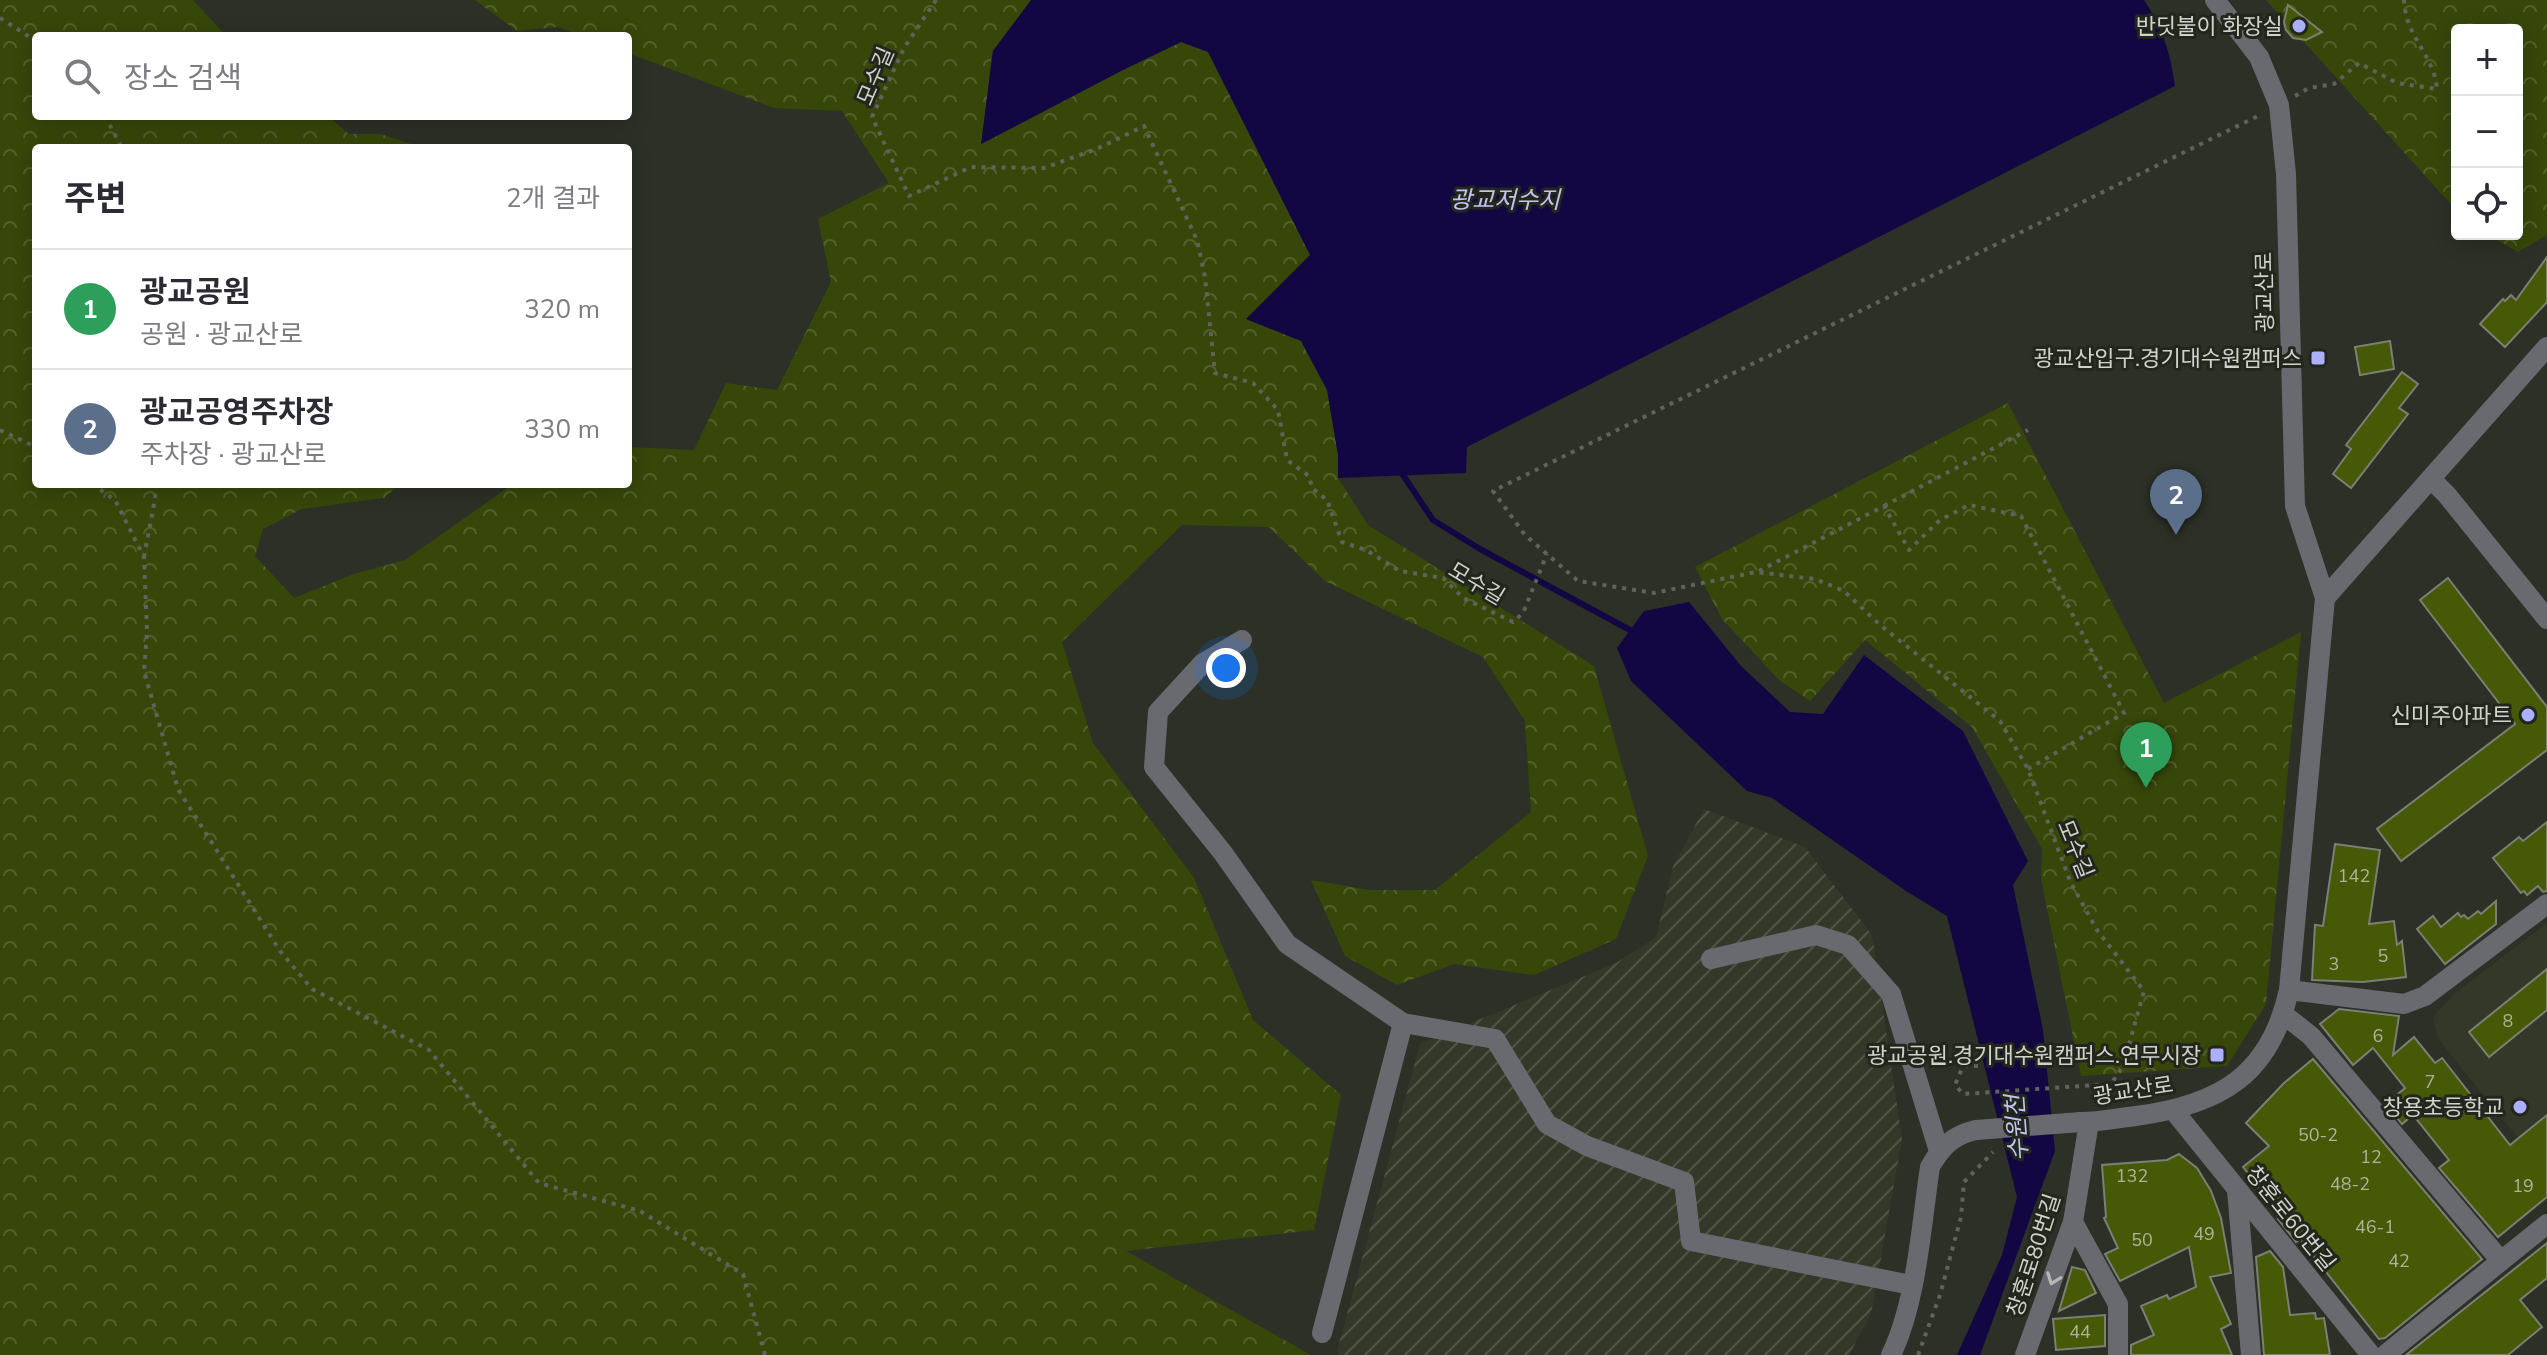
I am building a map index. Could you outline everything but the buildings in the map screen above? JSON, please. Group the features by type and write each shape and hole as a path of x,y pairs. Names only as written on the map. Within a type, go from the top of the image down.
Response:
{"street":[{"name":"광교산로","path":"1939,1151 1952,1139 1976,1130 2085,1122 2174,1111 2202,1101 2252,1068 2269,1045 2283,1014 2289,990 2325,598 2295,506 2286,174 2279,105 2259,57 2215,0"},
{"path":"2325,598 2547,347"},
{"path":"2431,479 2547,619"},
{"path":"1242,640 1203,663 1158,712 1154,767 1223,853 1287,944 1403,1023 1495,1039 1547,1124 1587,1146 1684,1182 1691,1241 1911,1285"},
{"path":"2289,990 2404,1004 2425,996 2547,904"},
{"path":"1711,959 1816,935 1848,945 1891,994 1939,1151 1930,1167 1911,1285 1891,1355"},
{"path":"2283,1014 2311,1036 2501,1261"},
{"path":"1322,1333 1403,1023"},
{"name":"창훈로60번길","path":"2174,1111 2371,1355"},
{"name":"창훈로80번길","path":"2025,1355 2073,1222 2085,1122"},
{"path":"2237,1190 2251,1355"},
{"path":"2073,1222 2118,1304 2118,1355"},
{"path":"2385,1355 2547,1224"}],"path":[{"name":"모수길","path":"936,0 904,48 872,117 909,196 971,167 1044,168 1099,148 1144,126 1197,240 1208,302 1215,373 1253,383 1278,410 1287,460 1309,476 1312,488 1327,500 1342,542 1366,550 1400,571 1443,578 1470,603 1513,622 1523,613 1547,554 1578,581 1654,593 1756,572 1815,579 1844,591 1879,624 2000,721 2028,769 2070,881 2097,930 2144,991 2123,1066 2111,1084 1963,1094 1955,1085 1963,1066 1978,1066"},
{"path":"1547,554 1525,535 1493,491 2309,88 2334,84 2359,63 2397,83 2437,89 2435,73 2405,18 2404,0"},
{"path":"0,18 32,38"},
{"path":"107,120 120,144"},
{"path":"0,430 32,445"},
{"path":"1756,572 2028,430"},
{"path":"98,488 115,500 144,557"},
{"path":"156,488 144,557 147,633 144,671 178,789 280,951 312,989 429,1050 539,1183 640,1211 743,1274 765,1355"},
{"path":"1884,506 1909,550 1940,520 1969,505 2021,516 2124,713 2028,769"},
{"path":"1918,1355 1940,1295 1961,1217 1964,1182 1993,1152"}],"shaded area":[{"path":"1704,809 1805,847 1872,935 1902,1139 1871,1314 1849,1355 1339,1355 1337,1351 1420,1044 1616,963 1656,937 1673,866"},
{"name":"창용초등학교","path":"2547,923 2547,1174 2438,1039 2433,1017 2455,993"}],"green space":[{"path":"0,0 193,0 222,32 32,32 32,120 333,120 349,134 381,134 411,144 32,144 32,488 396,488 384,498 302,509 263,529 255,556 294,598 354,574 405,560 507,488 632,488 632,447 694,450 726,383 777,390 831,282 818,219 889,183 842,111 774,108 632,55 632,32 571,32 558,27 517,31 475,0 1031,0 992,52 982,144 1181,42 1208,52 1310,255 1246,319 1301,341 1327,390 1338,455 1338,478 1368,525 1594,666 1648,856 1616,939 1534,975 1454,964 1397,985 1345,956 1311,880 1370,890 1435,890 1531,812 1525,721 1483,657 1325,581 1269,527 1182,525 1062,642 1093,743 1194,878 1253,1020 1341,1095 1314,1230 1126,1251 1311,1355 0,1355"},
{"path":"2266,0 2547,0 2547,235 2518,252 2497,240 2523,240 2523,24 2451,24 2451,204"},
{"path":"2008,403 2164,703 2301,632 2266,1004 2227,1066 2081,1076 2041,879 2042,849 1972,727 1865,640 1810,701 1779,680 1722,619 1695,567"}],"water":[{"name":"광교저수지","path":"1031,0 2144,0 2165,41 2175,86 1467,447 1466,473 1338,478 1338,455 1327,390 1301,341 1246,319 1310,255 1208,52 1181,42 981,144 993,51"},
{"name":"수원천","path":"1689,602 1741,666 1790,712 1823,714 1864,655 1963,731 2028,861 2013,885 2043,1030 2055,1151 1980,1355 1957,1355 2002,1255 2017,1197 1947,916 1772,798 1747,791 1631,681 1617,648 1644,611"}],"waterway":[{"path":"1403,475 1433,520 1480,549 1630,630"}],"place":[{"name":"반딧불이 화장실","path":"2299,26"},
{"name":"광교산입구.경기대수원캠퍼스","path":"2318,358"},
{"name":"광교공영주차장","path":"2176,535"},
{"name":"신미주아파트","path":"2528,715"},
{"name":"광교공원","path":"2146,788"},
{"name":"광교공원.경기대수원캠퍼스.연무시장","path":"2217,1055"},
{"name":"창용초등학교","path":"2520,1107"}]}
